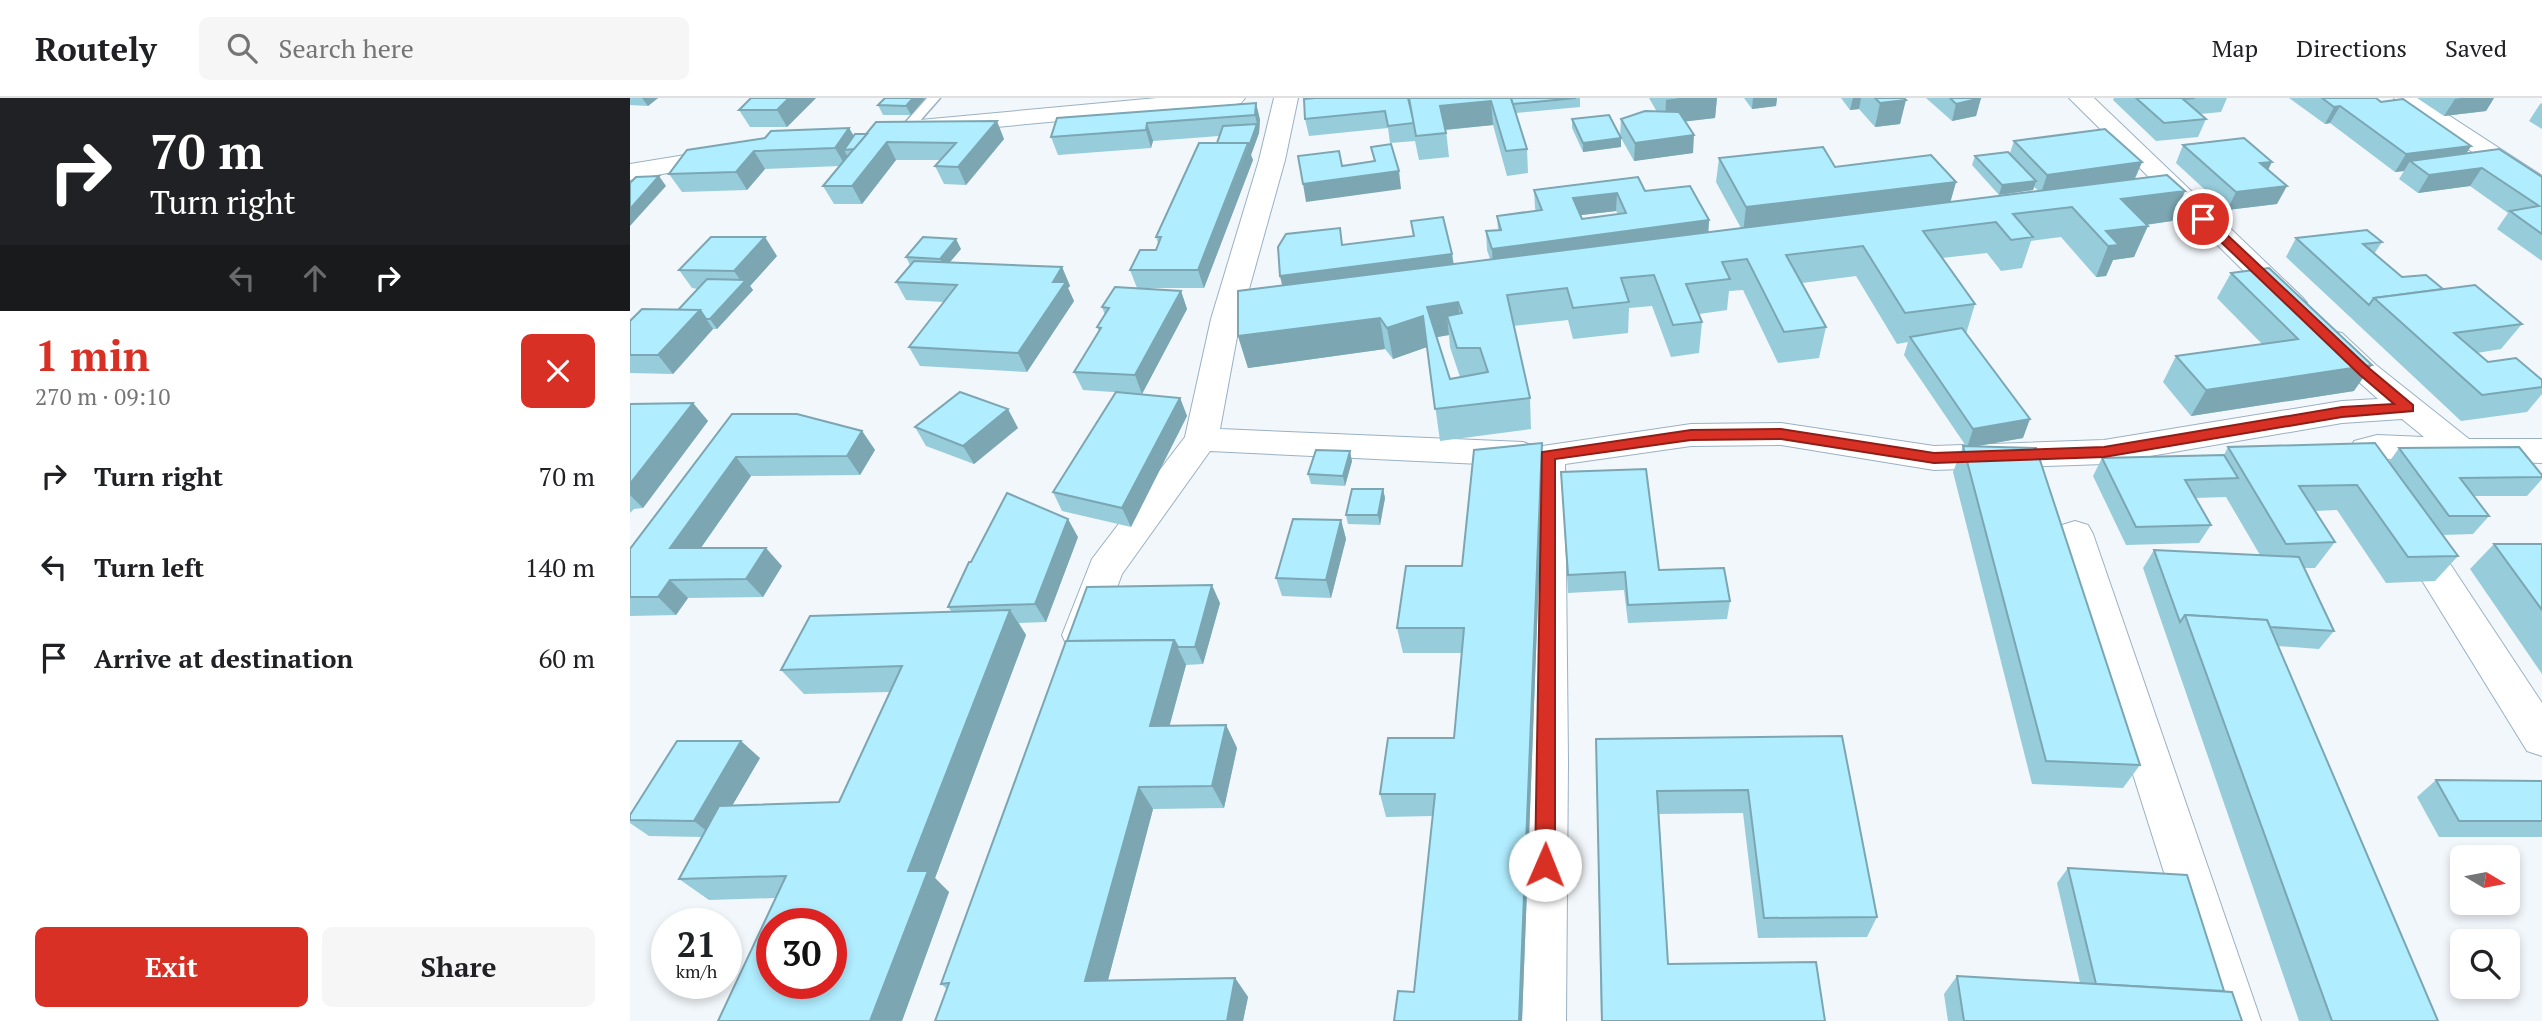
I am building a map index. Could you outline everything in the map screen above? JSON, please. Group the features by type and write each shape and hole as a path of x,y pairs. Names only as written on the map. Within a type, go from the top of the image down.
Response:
{"street":[{"path":"879,132 1233,98"},
{"path":"1068,672 1105,569 1200,439 1226,320 1272,160 1286,98"},
{"path":"2081,98 2158,190 2365,372 2461,450"},
{"path":"2406,98 2542,187"},
{"path":"630,172 756,150"},
{"path":"1226,320 1319,306"},
{"path":"1200,439 1548,455 1691,435 1781,434 1934,458 2104,452 2342,412 2408,408"},
{"path":"2542,451 2376,447 2366,449 2367,465 2542,738"},
{"path":"1541,1021 1547,761 1548,455"},
{"path":"2075,534 2236,1021"}],"lane":[{"path":"907,128 934,98"}],"building":[{"path":"751,98 789,98 777,110 739,110"},
{"path":"885,98 913,98 906,106 878,105"},
{"path":"1408,98 1414,123 1388,126 1385,111 1305,119 1304,99"},
{"path":"1409,98 1511,98 1527,149 1506,151 1491,101 1440,106 1446,133 1416,136"},
{"path":"1511,98 1576,98 1513,104"},
{"path":"1875,98 1904,98 1906,100 1880,103"},
{"path":"1950,98 1981,98 1956,104"},
{"path":"2136,98 2195,98 2183,99 2206,119 2164,123"},
{"path":"2322,98 2376,98 2381,102 2403,99 2471,146 2406,154 2340,106 2334,107"},
{"path":"1256,103 1255,115 1147,123 1146,130 1051,137 1057,118"},
{"path":"1645,111 1679,112 1694,135 1635,143 1621,119"},
{"path":"1609,115 1621,138 1583,143 1572,119"},
{"path":"997,121 958,167 935,166 956,143 887,142 852,186 823,186 876,122"},
{"path":"1257,124 1249,146 1248,143 1217,143 1223,126"},
{"path":"849,128 835,148 754,151 736,172 669,174 687,150 765,138 771,131"},
{"path":"2105,129 2142,162 2047,175 2014,141"},
{"path":"855,134 867,134 854,149 844,150"},
{"path":"2244,138 2272,162 2260,163 2287,186 2236,192 2183,145"},
{"path":"1199,143 1248,143 1198,270 1130,270 1140,250 1156,250 1161,237 1156,237"},
{"path":"1391,144 1399,171 1303,184 1298,156 1339,151 1342,166 1375,161 1371,147"},
{"path":"1823,147 1835,167 1931,155 1956,182 1746,207 1719,158"},
{"path":"2499,149 2542,177 2542,234 2510,211 2539,206 2482,168 2429,175 2410,161"},
{"path":"2008,152 2036,181 2002,185 1975,156"},
{"path":"2167,175 2185,191 2121,199 2148,226 2106,231 2119,245 2108,246 2072,207 2013,214 2033,237 2011,240 1996,222 1923,231 1975,304 1905,313 1863,246 1786,255 1826,327 1784,332 1747,259 1722,262 1730,279 1686,284 1702,322 1673,325 1654,275 1621,278 1629,302 1573,308 1567,288 1507,295 1530,398 1435,409 1423,316 1387,328 1380,318 1238,336 1238,291","holes":["1458,302 1462,313 1447,316 1457,348 1480,348 1488,372 1450,379 1427,307"]},
{"path":"659,176 630,209 630,183 636,177"},
{"path":"1638,177 1645,191 1690,186 1709,220 1492,249 1486,231 1501,230 1497,216 1542,210 1534,190","holes":["1617,193 1626,213 1582,219 1573,198"]},
{"path":"1443,217 1452,254 1280,276 1278,247 1286,234 1340,228 1342,245 1414,236 1411,221"},
{"path":"2367,230 2382,242 2363,244 2402,277 2426,275 2443,289 2374,298 2369,305 2296,238"},
{"path":"711,237 765,237 734,271 679,270"},
{"path":"923,237 956,239 940,259 906,257"},
{"path":"914,261 1062,267 1053,282 1066,282 1018,353 909,347 957,285 896,282"},
{"path":"2269,268 2372,365 2206,390 2176,356 2298,339 2231,273"},
{"path":"707,279 746,280 710,319 706,319 700,310 678,310"},
{"path":"2475,285 2522,324 2454,333 2488,362 2516,358 2542,380 2542,387 2482,395 2374,298"},
{"path":"1115,287 1181,291 1135,375 1074,372 1101,328 1097,327 1109,308 1102,307"},
{"path":"642,309 700,310 658,355 630,355 630,321"},
{"path":"1962,328 2030,419 1973,429 1910,337"},
{"path":"960,392 1008,409 963,446 915,427"},
{"path":"1116,392 1180,398 1122,508 1053,492"},
{"path":"693,403 630,484 630,404"},
{"path":"732,414 797,414 862,431 847,456 736,457 670,548 766,548 746,579 670,580 658,597 630,597 630,549"},
{"path":"1542,443 1519,1021 1394,1021 1398,991 1414,992 1435,794 1380,794 1388,738 1454,738 1464,628 1397,628 1406,566 1462,566 1474,450"},
{"path":"2375,443 2458,556 2408,557 2357,485 2299,486 2335,542 2286,544 2228,447"},
{"path":"1963,446 2036,448 2140,765 2046,761"},
{"path":"2519,447 2542,477 2460,478 2489,516 2449,516 2399,448"},
{"path":"1316,450 1350,451 1343,476 1308,474"},
{"path":"2224,455 2238,478 2185,480 2211,525 2136,527 2102,458"},
{"path":"1646,469 1659,570 1724,568 1730,601 1628,605 1625,572 1568,575 1561,472"},
{"path":"1352,489 1383,489 1378,515 1346,515"},
{"path":"1007,493 1068,519 1035,604 948,607 969,562"},
{"path":"1293,519 1341,520 1326,580 1276,578"},
{"path":"2494,544 2542,544 2542,610"},
{"path":"2154,550 2299,557 2334,631 2270,627 2267,620 2185,615 2180,622"},
{"path":"1212,585 1195,647 1178,647 1174,640 1067,641 1087,587"},
{"path":"1010,610 908,871 928,871 870,1021 718,1021 728,999 742,999 742,970 756,940 756,999 847,999 847,908 771,908 786,876 679,879 719,806 839,802 902,666 781,670 810,616"},
{"path":"2185,615 2267,620 2438,1021 2332,1021"},
{"path":"1174,640 1150,726 1226,725 1212,786 1139,787 1085,981 1235,978 1227,1021 935,1021 949,983 941,984 1066,641"},
{"path":"1842,736 1877,917 1764,918 1748,790 1657,791 1668,964 1816,962 1825,1021 1602,1021 1596,739"},
{"path":"677,741 741,741 694,821 630,820 630,815"},
{"path":"2436,780 2542,781 2542,821 2459,821"},
{"path":"2068,868 2187,875 2224,991 2096,984"},
{"path":"1957,976 2232,992 2242,1021 1964,1021"}],"route":[{"path":"1545,865 1548,455 1691,435 1781,434 1934,458 2104,452 2320,418 2342,412 2408,408 2365,372 2203,219"}]}
